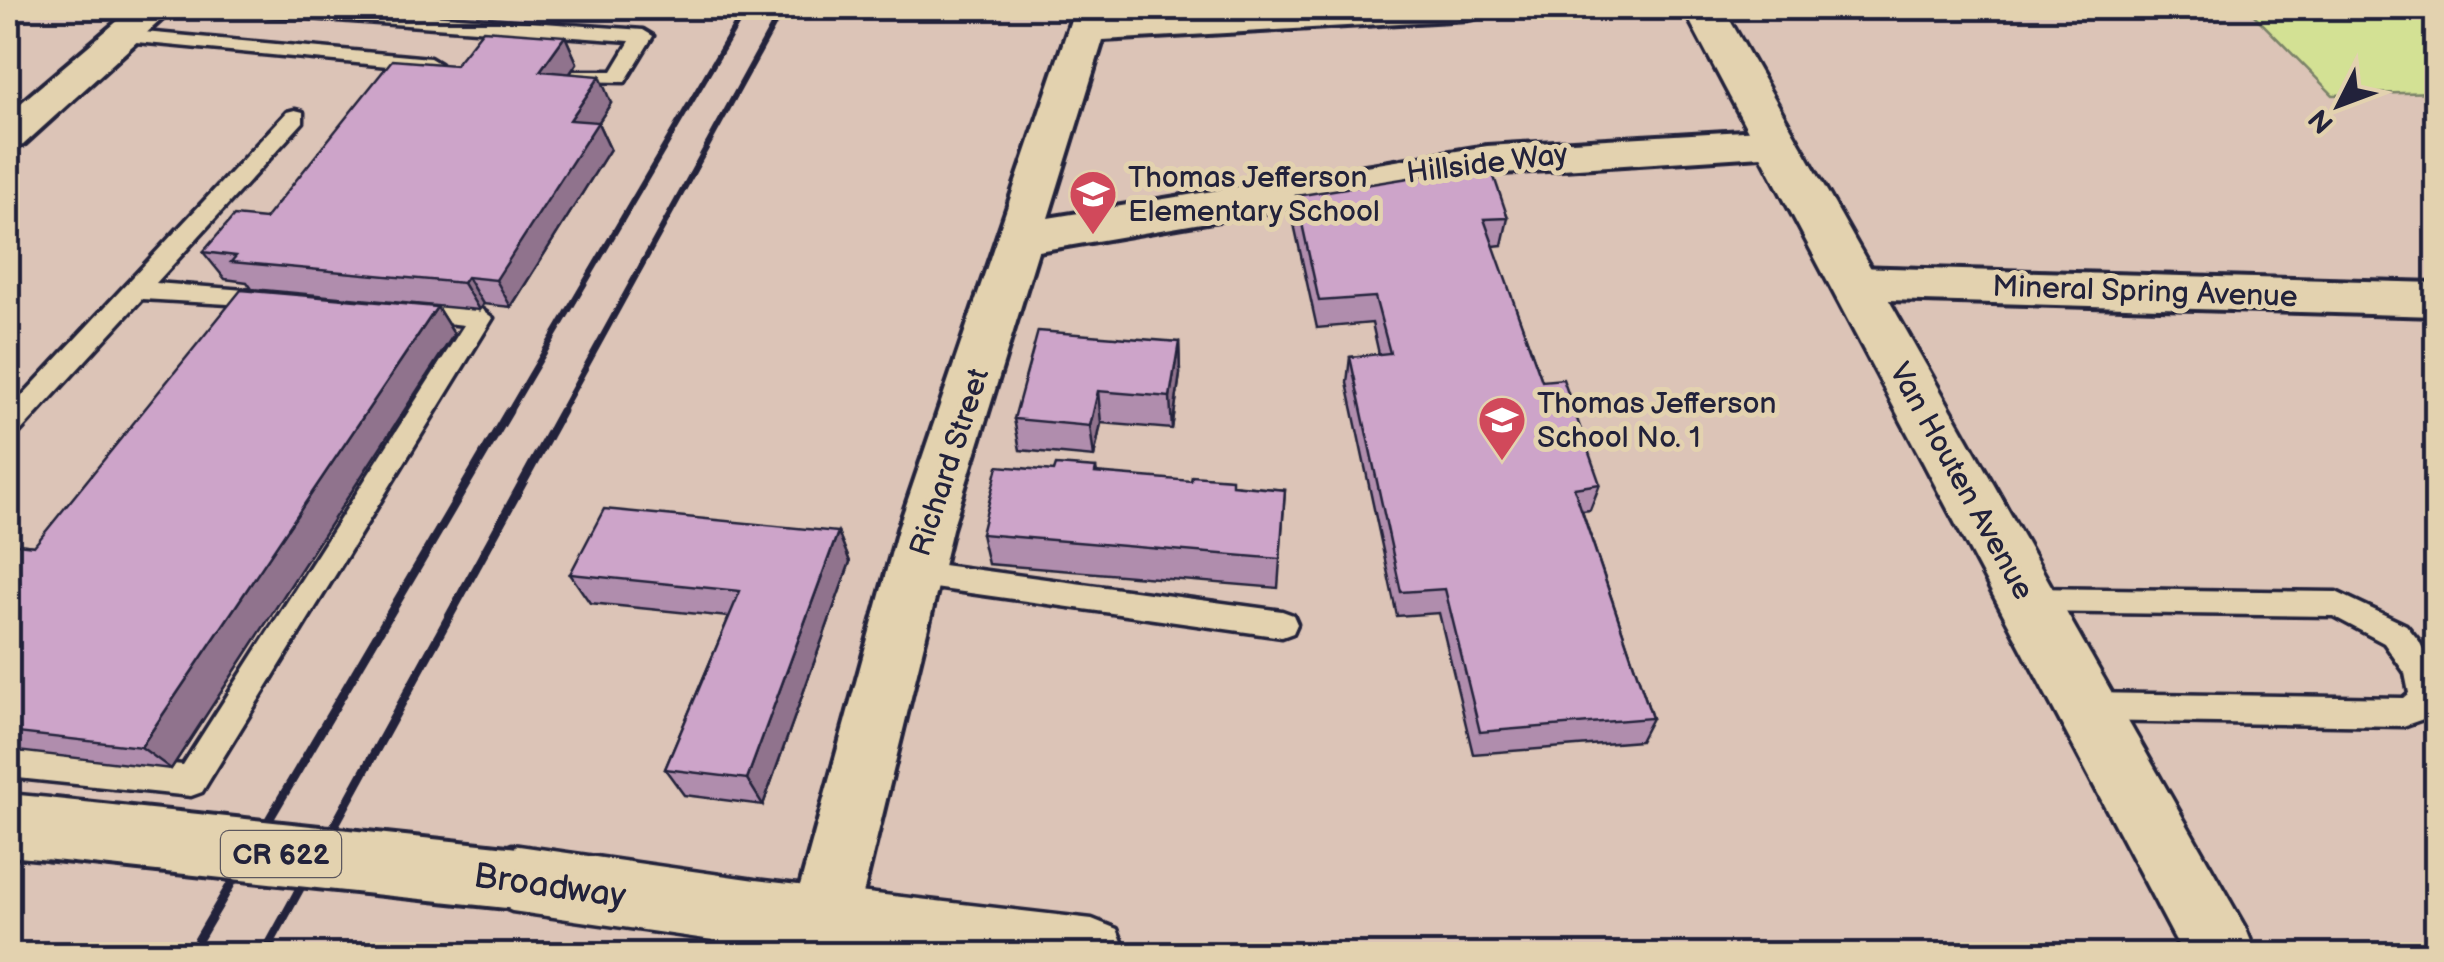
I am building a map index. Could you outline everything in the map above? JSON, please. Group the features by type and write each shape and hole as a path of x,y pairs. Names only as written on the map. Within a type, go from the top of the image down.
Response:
{"main road":[{"name":"Van Houten Avenue","path":"1703,8 2221,954"},
{"name":"Broadway","path":"29,827 512,878 748,934 823,922 1092,954"}],"street":[{"path":"8,136 155,8"},
{"path":"1090,18 1469,8"},
{"name":"Richard Street","path":"823,922 914,573 1090,18"},
{"name":"Hillside Way","path":"1022,238 1486,160 1777,142"},
{"name":"Mineral Spring Avenue","path":"1853,283 2436,300"}],"lane":[{"path":"269,8 643,36 618,78 569,75"},
{"path":"122,36 451,65"},
{"path":"8,428 295,117"},
{"path":"139,290 291,302"},
{"path":"8,763 191,780 482,318 367,308"},
{"path":"914,573 1282,624"},
{"path":"2027,600 2336,604 2395,634 2420,671 2424,694 2418,706 2403,712 2086,708"}],"green space":[{"path":"2247,8 2436,8 2436,92 2333,95"}],"building":[{"path":"483,30 565,36 540,71 600,76 570,120 598,122 496,280 467,277 463,283 231,262 236,256 203,252 234,216 265,219 392,60 455,65"},
{"path":"1490,165 1508,218 1484,219 1542,381 1563,379 1600,484 1574,488 1652,718 1480,732 1445,589 1401,592 1350,357 1390,353 1375,297 1319,301 1296,196"},
{"path":"241,290 437,307 141,747 8,732 8,543 34,546"},
{"path":"1038,331 1179,342 1170,397 1098,391 1090,426 1014,419"},
{"path":"1056,465 1096,468 1095,473 1191,481 1192,476 1232,479 1232,485 1285,490 1280,559 981,534 998,466 1054,471"},
{"path":"604,509 838,532 747,779 665,769 740,591 570,574"}],"railway":[{"path":"508,414 746,8"},
{"path":"560,414 783,8"},
{"path":"190,954 509,411"},
{"path":"264,954 562,411"}],"place":[{"name":"Thomas Jefferson Elementary School","path":"1093,236"},
{"name":"Thomas Jefferson School No. 1","path":"1502,462"}]}
